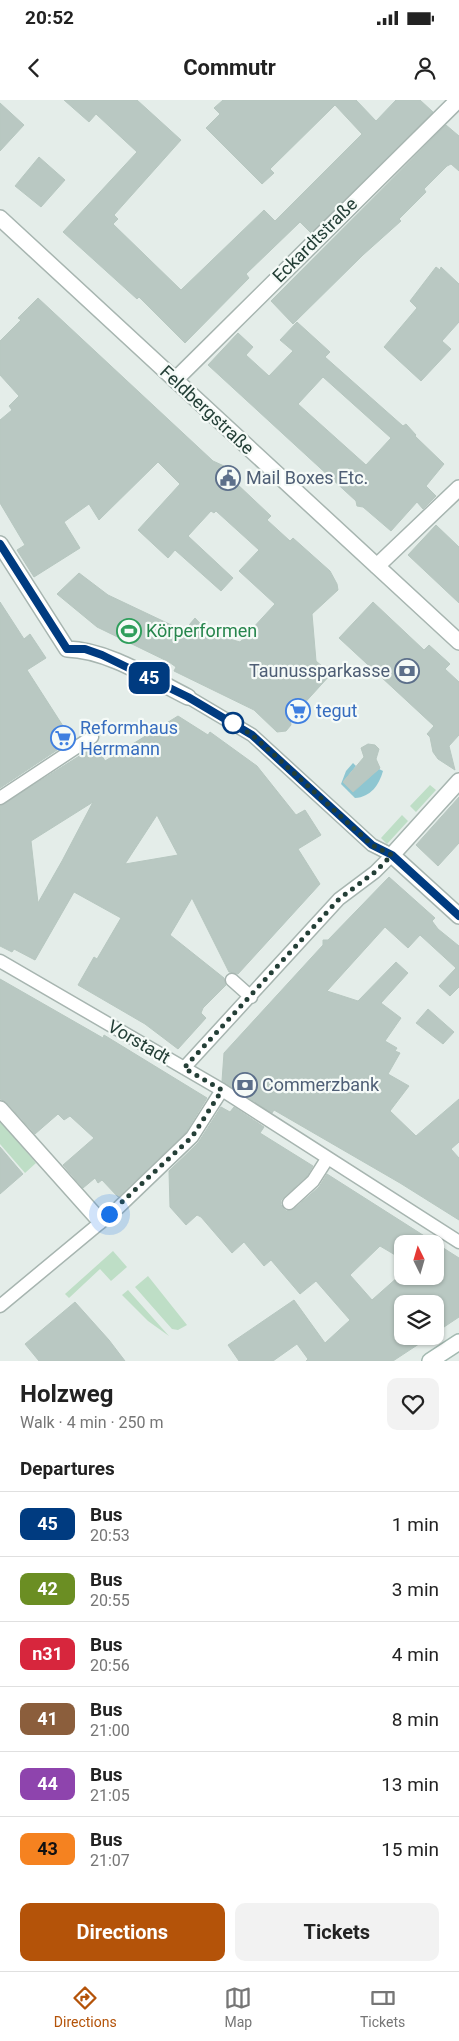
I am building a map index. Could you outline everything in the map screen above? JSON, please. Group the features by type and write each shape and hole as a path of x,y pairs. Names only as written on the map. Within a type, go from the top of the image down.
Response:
{"street":[{"name":"Eckardtstraße","path":"175,380 456,102"},
{"name":"Feldbergstraße","path":"0,218 459,642"},
{"path":"376,566 459,488"},
{"path":"0,544 67,649 85,649 102,655 188,697 252,735 372,845 392,855 459,916"},
{"path":"0,798 92,736"},
{"path":"184,1068 339,899 375,872 459,781"},
{"name":"Vorstadt","path":"0,961 222,1090 459,1242"},
{"path":"232,980 251,997"},
{"path":"0,1306 134,1193 192,1137 222,1090"},
{"path":"0,1109 100,1221"},
{"path":"289,1203 313,1182 327,1159"},
{"path":"430,1361 459,1342"}],"green space":[{"path":"430,785 436,790 416,812 410,806"},
{"path":"402,815 408,821 387,844 381,838"},
{"path":"0,1121 36,1163 25,1173 0,1144"},
{"path":"113,1251 127,1267 111,1281 100,1269 69,1298 65,1294"},
{"path":"148,1276 187,1325 178,1330 172,1329 135,1287"},
{"path":"128,1290 169,1336 148,1321 122,1295"}],"water":[{"path":"353,763 356,766 343,782 353,791 379,769 383,771 379,781 370,793 355,798 341,784 346,771"}],"building":[{"path":"64,100 137,100 181,140 114,215 118,219 113,224 181,290 264,210 275,221 362,134 335,105 270,169 274,173 262,184 206,128 220,114 214,108 223,100 356,100 376,121 396,100 420,100 433,112 311,233 300,222 246,274 249,278 185,343 139,297 137,299 63,232 137,152 96,114 89,122"},
{"path":"0,103 24,125 0,151"},
{"path":"446,125 459,136 459,171 451,164 447,166 424,189 426,192 399,219 401,221 363,255 293,324 271,301"},
{"path":"39,157 65,180 41,207 15,186"},
{"path":"436,267 440,270 441,267 459,284 459,322 442,341 451,349 421,381 384,347 417,308 410,301"},
{"path":"38,298 213,461 224,466 236,483 271,516 267,520 290,541 293,538 330,571 338,590 312,614 316,661 331,674 290,719 291,725 286,731 277,732 254,710 174,671 176,667 169,662 97,627 57,594 79,573 108,595 184,631 195,618 209,633 240,642 275,604 239,571 259,550 216,511 214,513 211,511 188,536 233,578 221,591 175,550 168,558 138,530 180,484 158,462 99,520 89,504 64,522 80,548 34,577 17,550 25,545 0,503 0,420 12,410 9,406 19,396 0,375 0,341 21,320 18,318"},
{"path":"297,322 330,352 325,357 403,426 406,424 415,436 444,464 426,486 436,496 423,509 417,502 391,531 363,507 357,506 356,501 208,365 238,333 253,347 246,355 269,376 293,351 280,340","holes":["323,377 391,438 366,465 298,404"]},
{"path":"436,525 459,547 459,603 408,555"},
{"path":"0,602 24,639 30,634 46,658 27,670 72,740 0,788"},
{"path":"373,602 424,650 429,645 450,664 445,669 459,682 459,735 449,746 455,770 438,759 433,752 430,737 427,734 434,726 339,638"},
{"path":"178,716 208,735 210,732 257,766 296,815 305,810 321,835 298,849 320,884 238,974 229,972 192,898 170,935 224,978 226,985 203,1008 201,1013 206,1018 178,1049 145,1024 78,985 94,957 97,959 121,918 74,892 35,960 14,949 12,952 0,946 0,806 92,748 94,751 98,749 105,761","holes":["93,802 62,861 38,903 31,841","157,815 178,855 125,864"]},
{"path":"368,744 375,745 379,749 376,759 380,768 353,792 343,782 364,757 361,748"},
{"path":"459,797 459,843 438,866 416,845"},
{"path":"389,877 435,918 432,921 438,929 459,946 459,987 450,996 439,986 456,968 420,935 408,948 385,927 327,991 358,1001 396,962 408,973 381,1003 401,1018 385,1041 397,1048 395,1051 400,1053 388,1074 409,1086 390,1111 416,1136 459,1099 459,1142 451,1149 459,1158 459,1220 400,1183 274,1110 272,1113 222,1081 224,1053 323,945 323,940 328,940"},
{"path":"0,979 103,1038 104,1035 207,1098 186,1132 118,1197 102,1180 98,1183 95,1178 83,1188 63,1165 94,1138 70,1116 64,1120 58,1114 35,1134 7,1103 0,1099"},
{"path":"428,1009 454,1032 443,1044 416,1023"},
{"path":"221,1107 230,1112 234,1107 264,1127 260,1133 313,1166 307,1176 281,1200 281,1205 286,1211 294,1209 319,1187 327,1174 423,1235 394,1235 394,1254 380,1246 350,1275 372,1300 394,1280 394,1285 444,1285 444,1248 459,1258 459,1317 444,1327 444,1295 394,1295 394,1345 417,1345 393,1361 306,1361 308,1359 297,1344 273,1361 239,1361 228,1345 294,1300 325,1343 350,1320 316,1281 300,1294 271,1260 264,1266 244,1242 232,1253 201,1217 197,1215 186,1225 170,1207 169,1171 198,1143"},
{"path":"0,1147 23,1174 0,1194"},
{"path":"75,1302 125,1361 39,1361 25,1344"}],"bus line":[{"name":"45","path":"0,544 67,649 85,649 102,655 188,697 252,735 372,845 392,855 459,916"}],"place":[{"name":"Mail Boxes Etc.","path":"228,478"},
{"name":"Körperformen","path":"129,631"},
{"name":"Taunussparkasse","path":"407,671"},
{"name":"tegut","path":"298,711"},
{"name":"Reformhaus Herrmann","path":"63,738"},
{"name":"Commerzbank","path":"245,1085"}],"route":[{"path":"109,1214 118,1208 192,1137 222,1090 184,1068 339,899 375,872 392,855 372,845 252,735 233,723"}]}
